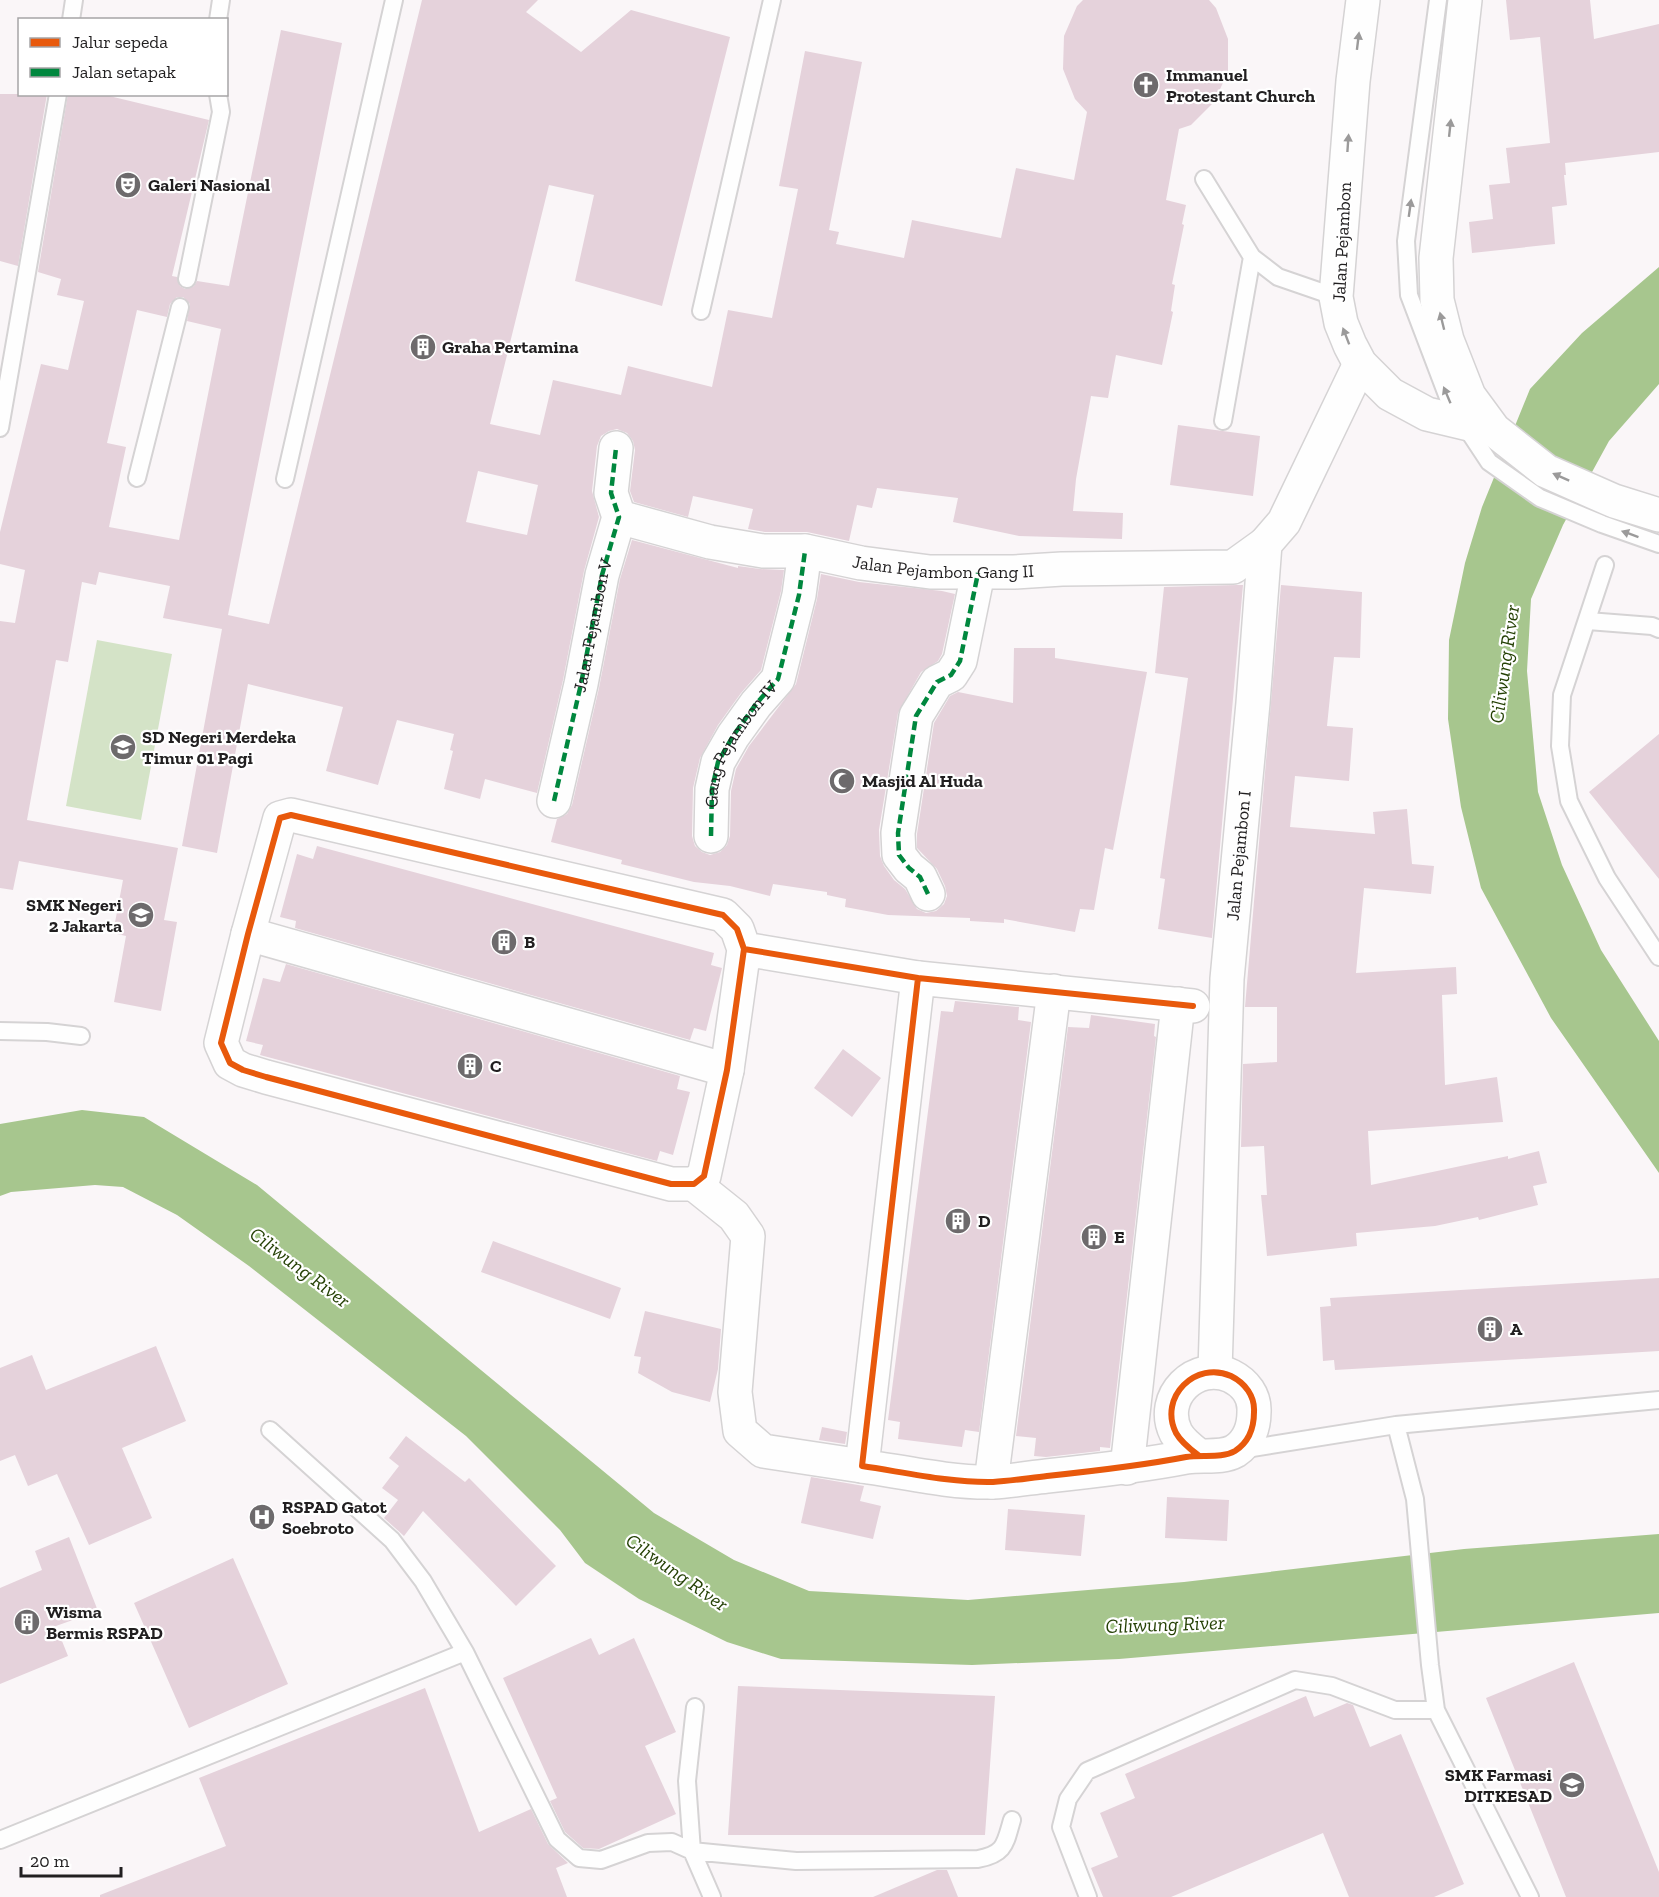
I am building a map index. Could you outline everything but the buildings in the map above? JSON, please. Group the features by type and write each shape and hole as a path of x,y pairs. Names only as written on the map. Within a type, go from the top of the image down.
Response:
{"street":[{"name":"Jalan Pejambon","path":"1363,0 1353,81 1336,297 1341,323 1360,364 1390,394 1427,414 1486,437 1546,471 1608,512 1659,515"},
{"name":"Jalan Pejambon","path":"1465,0 1436,258 1437,300 1447,340 1486,437"},
{"path":"1265,544 1284,522 1360,364"},
{"path":"616,448 611,493 619,517"},
{"name":"Jalan Pejambon Gang II","path":"619,517 710,542 763,551 805,551 861,563 930,572 1233,567 1265,544"},
{"name":"Jalan Pejambon V","path":"554,801 581,684 602,575 619,517"},
{"name":"Jalan Pejambon I","path":"1215,1371 1227,979 1253,703 1265,544"},
{"name":"Gang Pejambon IV","path":"711,836 712,789 718,762 756,704 778,680 799,595 805,551"},
{"path":"928,894 920,877 899,855 898,833 916,716 937,682 951,675 960,661 978,573"},
{"path":"291,815 723,915 737,929 744,949 727,1070 704,1176 694,1184 670,1184 266,1077 230,1064 221,1043 280,818 291,815"},
{"path":"248,934 727,1070"},
{"path":"744,949 918,978 1186,1005 1126,1468"},
{"path":"862,1466 918,978"},
{"path":"991,1482 1054,992"},
{"path":"694,1184 734,1216 748,1236 735,1392 740,1431 763,1451 934,1477 991,1482 1126,1468 1198,1455 1220,1456 1235,1451 1247,1439 1254,1423 1254,1405 1250,1392 1230,1375 1215,1371 1198,1374 1185,1381 1176,1392 1172,1406 1172,1420 1176,1434 1198,1455"}],"lane":[{"path":"71,18 74,0"},
{"path":"218,18 221,0"},
{"path":"285,479 394,0"},
{"path":"701,311 772,0"},
{"path":"1438,0 1406,241 1409,295 1450,403 1486,437"},
{"path":"0,428 58,96"},
{"path":"187,279 221,112 218,96"},
{"path":"1204,179 1252,257 1278,277 1336,297"},
{"path":"1223,421 1252,257"},
{"path":"136,478 180,307"},
{"path":"1608,512 1659,544"},
{"path":"1605,565 1562,695 1560,746 1569,801 1607,878 1659,957"},
{"path":"1588,621 1652,626 1659,629"},
{"path":"0,1031 47,1032 81,1036"},
{"path":"1235,1451 1396,1425 1659,1400"},
{"path":"1396,1425 1415,1498 1436,1710 1530,1897"},
{"path":"270,1430 392,1540 423,1581 465,1652 557,1839 579,1858 601,1860 648,1843 672,1842 692,1851 796,1862 978,1859 993,1857 1006,1843 1012,1820"},
{"path":"0,1840 465,1652"},
{"path":"1088,1897 1061,1827 1068,1799 1087,1771 1295,1680 1332,1686 1395,1710 1436,1710"},
{"path":"695,1707 687,1781 692,1851 712,1897"}],"shaded area":[{"path":"97,640 172,654 141,820 66,806"}],"water":[{"name":"Ciliwung River","path":"1659,267 1659,384 1609,441 1563,525 1531,599 1527,671 1538,792 1562,865 1601,950 1659,1041 1659,1173 1551,1018 1481,888 1461,807 1448,719 1449,640 1465,563 1482,507 1530,389 1582,333"},
{"name":"Ciliwung River","path":"82,1110 144,1117 257,1185 654,1513 734,1560 809,1591 968,1600 1184,1582 1464,1549 1659,1534 1659,1613 1119,1659 972,1665 781,1659 727,1642 639,1599 585,1563 560,1530 466,1436 249,1266 177,1215 123,1187 95,1185 11,1192 0,1196 0,1124"}],"marked path":[{"path":"554,801 581,684 602,575 619,517 611,493 616,448"},
{"path":"711,836 712,789 718,762 756,704 778,679 799,595 805,551"},
{"path":"928,894 920,877 899,855 898,833 916,716 937,682 951,675 960,661 978,573"}],"cycle path":[{"path":"744,949 727,1070 704,1176 694,1184 671,1184 266,1077 243,1070 230,1063 221,1043 280,818 291,815 723,915 737,929 744,949 918,978"},
{"path":"1193,1006 918,978 862,1466 944,1479 993,1482 1117,1468 1192,1456 1224,1455 1235,1451 1244,1443 1250,1434 1254,1418 1251,1395 1241,1382 1231,1376 1218,1372 1205,1373 1193,1378 1176,1395 1172,1407 1172,1420 1176,1433 1198,1455"}],"place":[{"name":"Immanuel Protestant Church","path":"1146,85"},
{"name":"Galeri Nasional","path":"128,185"},
{"name":"Graha Pertamina","path":"423,347"},
{"name":"SD Negeri Merdeka Timur 01 Pagi","path":"123,747"},
{"name":"Masjid Al Huda","path":"842,781"},
{"name":"SMK Negeri 2 Jakarta","path":"141,915"},
{"name":"B","path":"504,942"},
{"name":"C","path":"470,1066"},
{"name":"D","path":"958,1221"},
{"name":"E","path":"1094,1237"},
{"name":"A","path":"1490,1329"},
{"name":"RSPAD Gatot Soebroto","path":"262,1517"},
{"name":"Wisma Bermis RSPAD","path":"27,1622"},
{"name":"SMK Farmasi DITKESAD","path":"1572,1785"}]}
